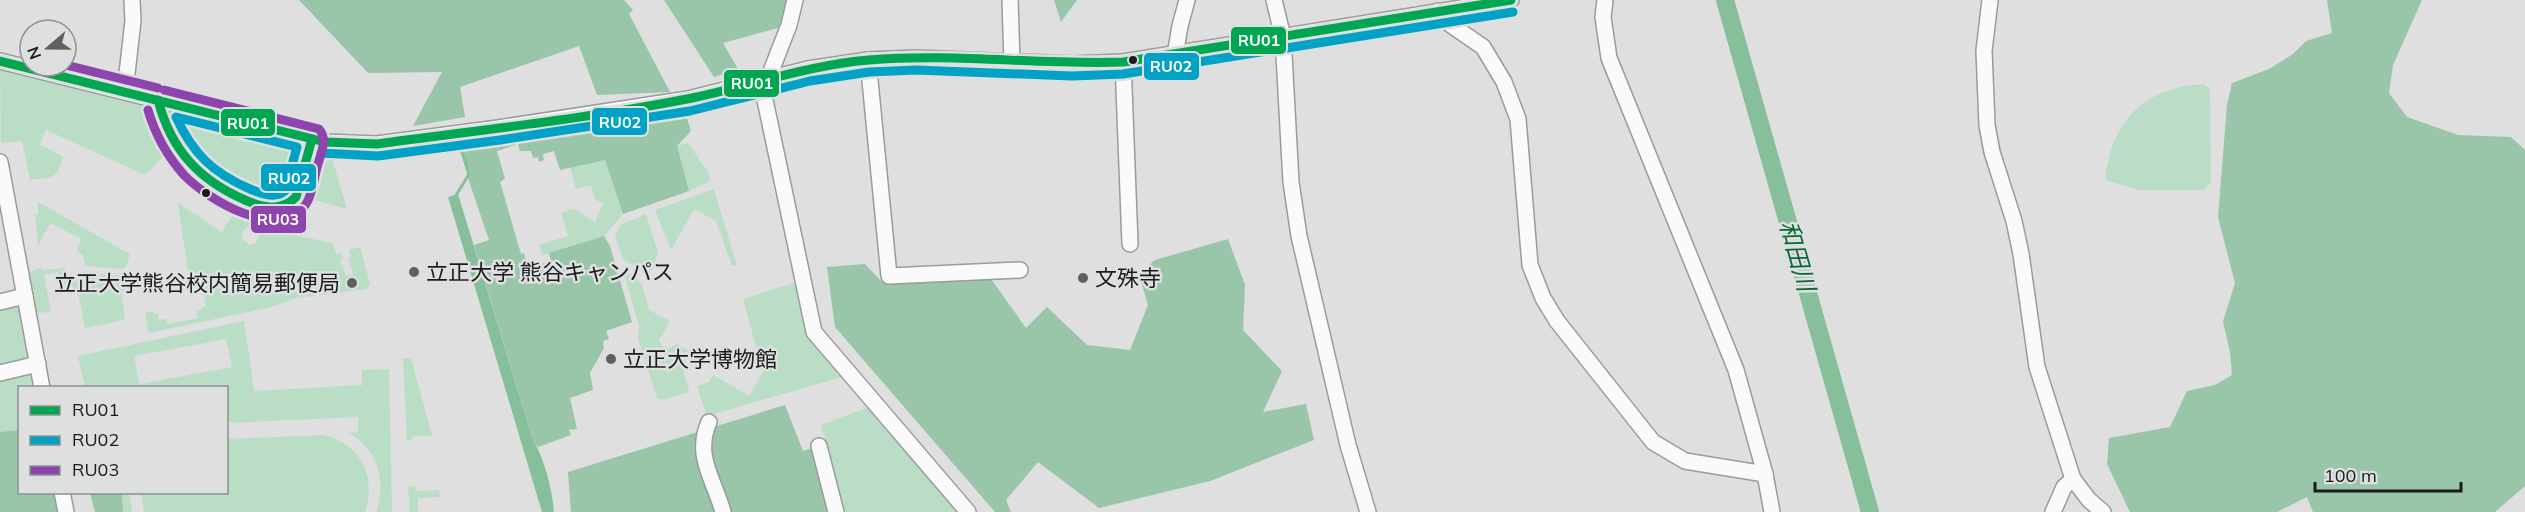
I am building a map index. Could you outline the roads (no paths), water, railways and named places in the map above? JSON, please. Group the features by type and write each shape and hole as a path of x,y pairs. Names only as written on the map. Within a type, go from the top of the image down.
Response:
{"street":[{"path":"125,91 133,21 132,0"},
{"path":"795,0 789,26 764,80 814,332 968,512"},
{"path":"1010,0 1012,62"},
{"path":"1175,56 1187,0"},
{"path":"1274,0 1283,37 1291,182 1299,236 1348,445 1368,512"},
{"path":"0,61 312,139 359,144 399,142 688,99 838,63 915,58 1071,64 1123,62 1175,56 1507,0"},
{"path":"1605,0 1603,17 1609,58 1736,370 1765,474 1772,512"},
{"path":"1990,0 1984,51 1987,125 1992,152 2014,221 2021,254 2037,368 2073,479 2089,500 2103,512"},
{"path":"1438,11 1444,20 1483,47 1504,82 1518,119 1530,265 1543,298 1557,321 1653,442 1684,461 1765,474"},
{"path":"868,60 889,276 1020,270"},
{"path":"1123,62 1130,243"},
{"path":"0,162 42,386"},
{"path":"0,302 25,296"},
{"path":"0,373 38,364"},
{"path":"709,422 701,452 716,486 723,512"},
{"path":"819,446 836,512"},
{"path":"2053,512 2064,487 2073,479"},
{"path":"62,494 66,512"}],"waterway":[{"name":"和田川","path":"1725,0 1870,512"},
{"path":"423,151 460,146 469,174 455,197"}],"place":[{"name":"立正大学 熊谷キャンパス","path":"414,272"},
{"name":"文殊寺","path":"1083,278"},
{"name":"立正大学熊谷校内簡易郵便局","path":"352,283"},
{"name":"立正大学博物館","path":"611,359"}]}
